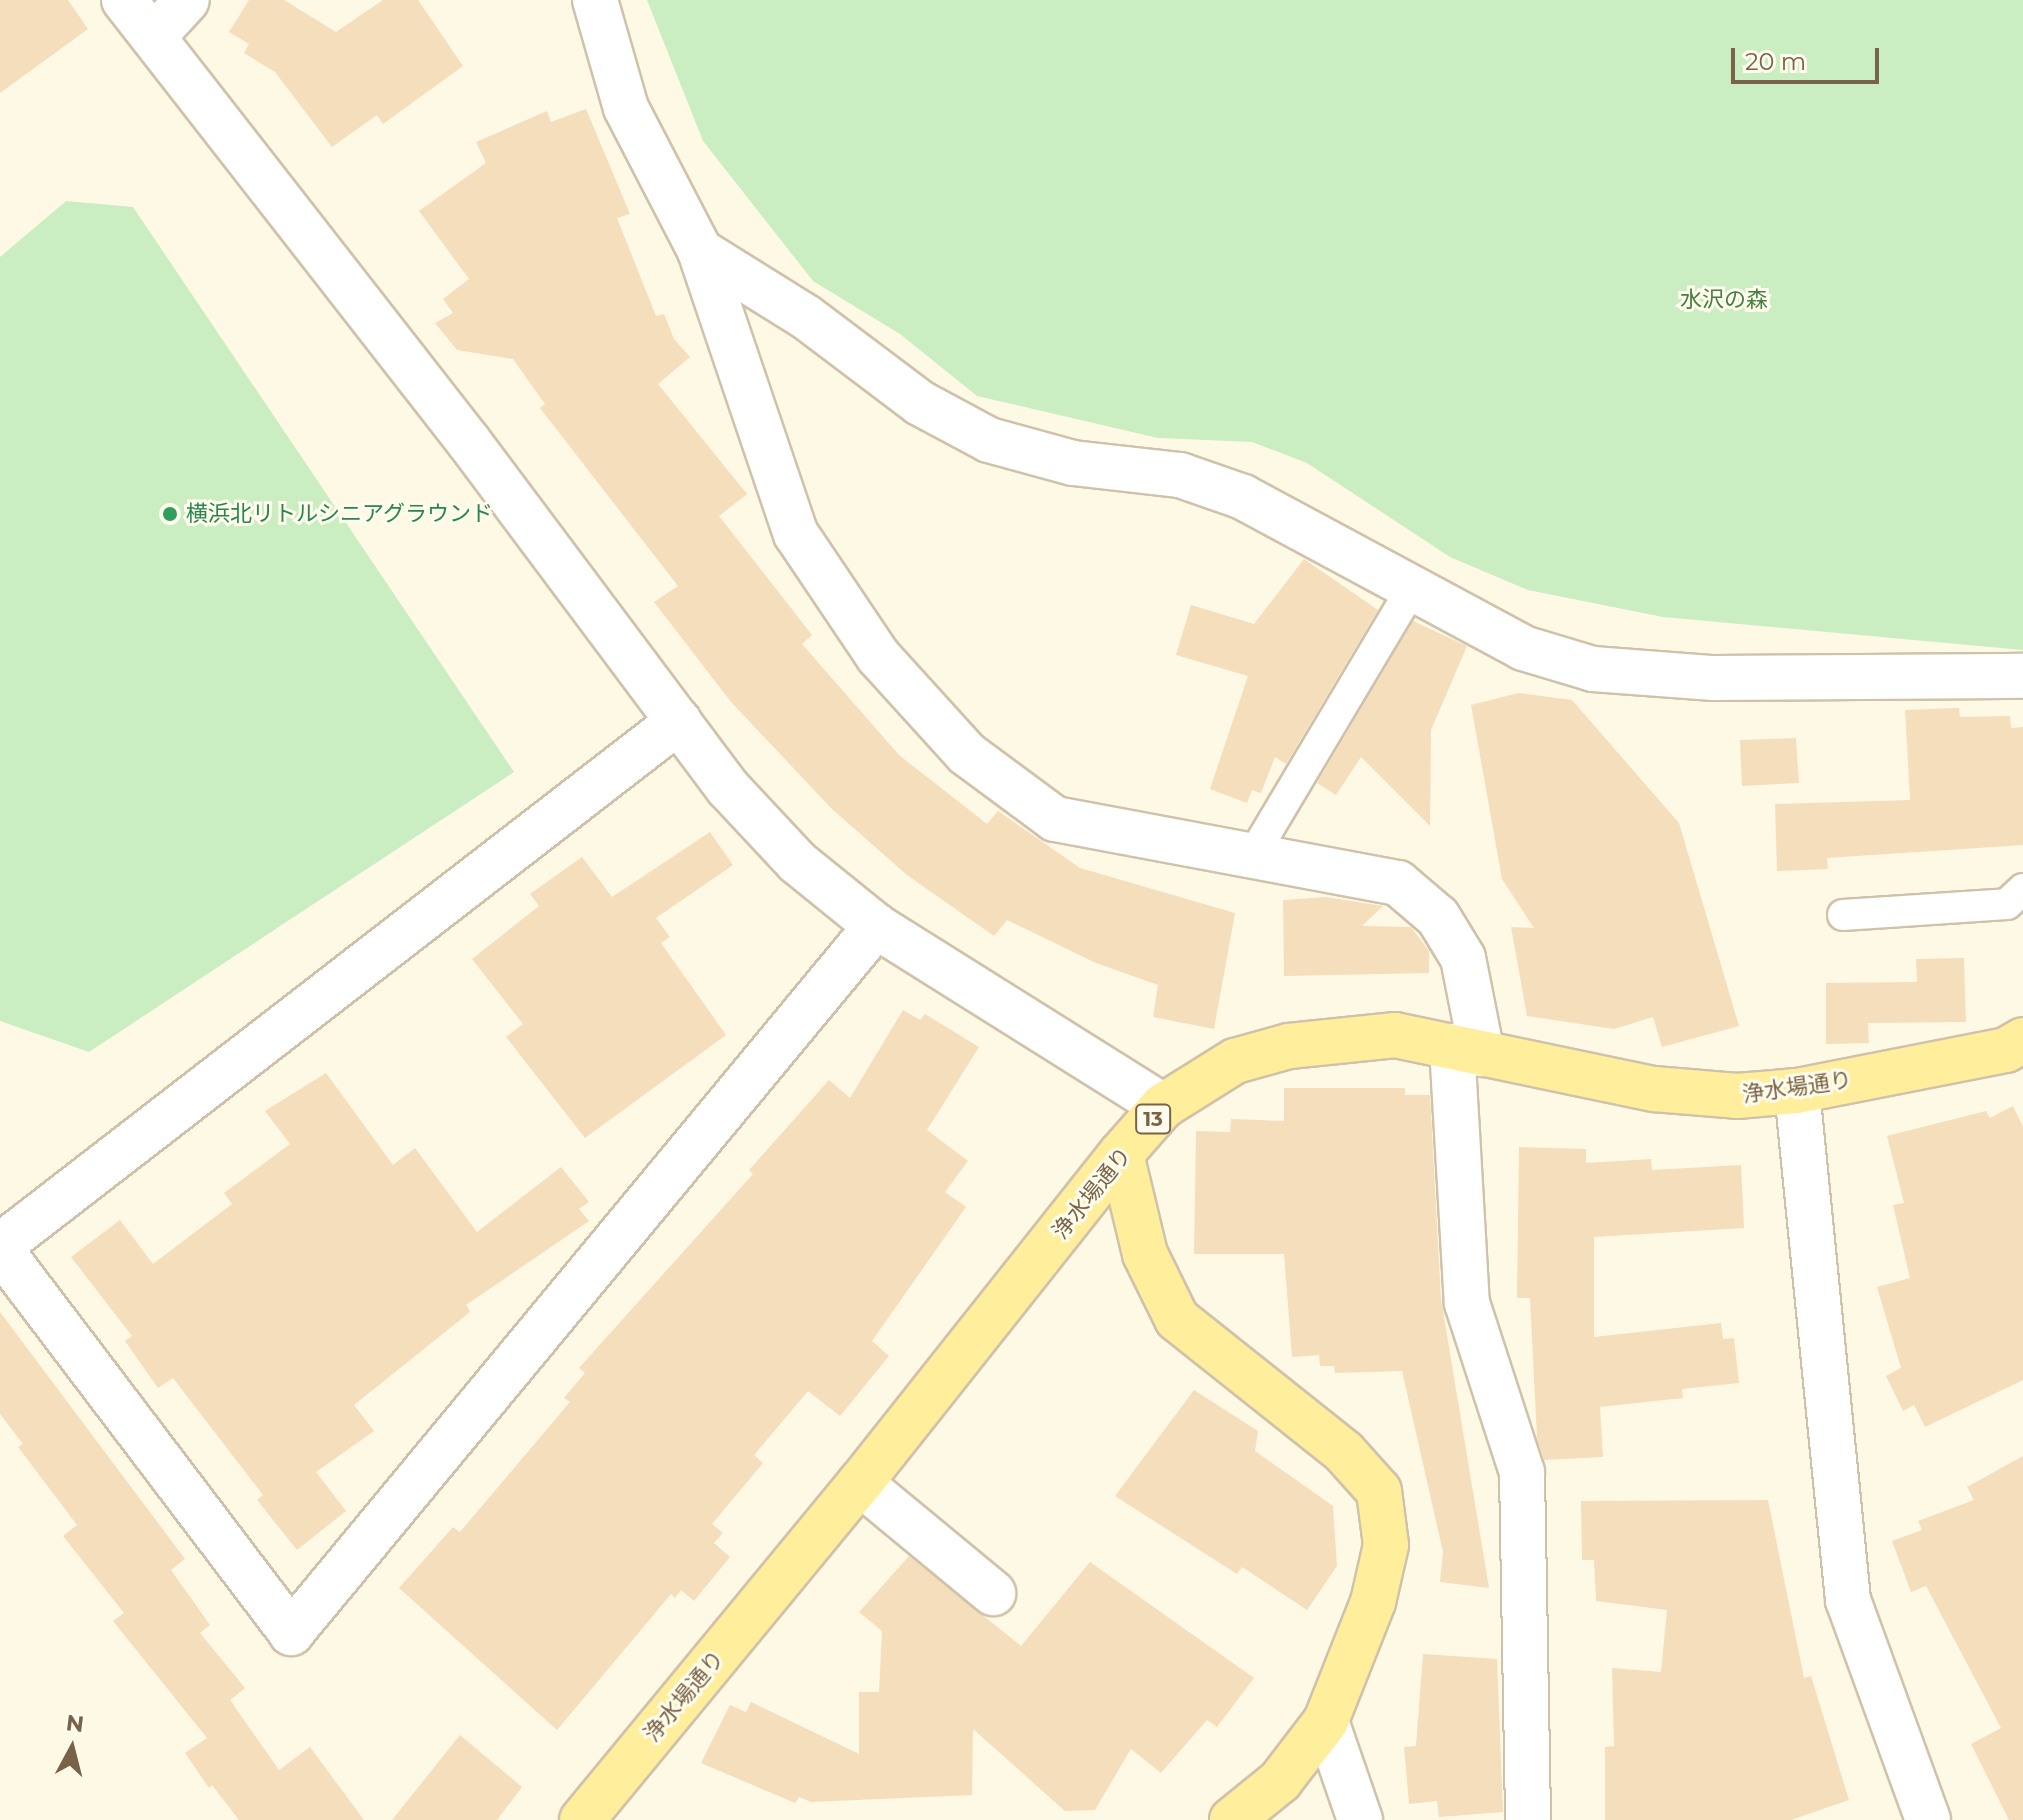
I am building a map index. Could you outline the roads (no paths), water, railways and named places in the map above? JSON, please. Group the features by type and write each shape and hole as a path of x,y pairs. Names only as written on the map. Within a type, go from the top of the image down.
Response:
{"main road":[{"name":"浄水場通り","path":"582,1820 860,1483 1121,1154 1163,1106 1235,1061 1289,1046 1395,1035 1654,1089 1737,1096 1797,1091 2017,1053"},
{"name":"13","path":"1121,1154 1145,1254 1177,1319 1344,1452 1379,1491 1386,1545 1373,1602 1326,1721 1280,1781 1232,1820"}],"street":[{"path":"124,0 155,35 728,788 797,862 876,926 1163,1106"},
{"path":"155,35 187,0"},
{"path":"595,0 626,108 700,251 796,534 878,656 967,754 1055,819 1398,883 1438,917 1463,958 1467,1050 1467,1303 1522,1472 1528,1820"},
{"path":"700,251 806,317 920,403 989,440 1073,463 1192,479 1243,497 1410,592 1523,648 1593,669 1714,678 2023,676"},
{"path":"679,721 0,1248 291,1633 876,926"},
{"path":"1797,1091 1848,1600 1928,1820"},
{"path":"860,1483 993,1593"},
{"path":"1326,1721 1360,1820"}],"lane":[{"path":"1253,855 1410,592"},
{"path":"1843,915 2007,904 2023,889"}],"place":[{"name":"横浜北リトルシニアグラウンド","path":"170,514"}],"park label":[{"name":"水沢の森","path":"1724,300"}]}
